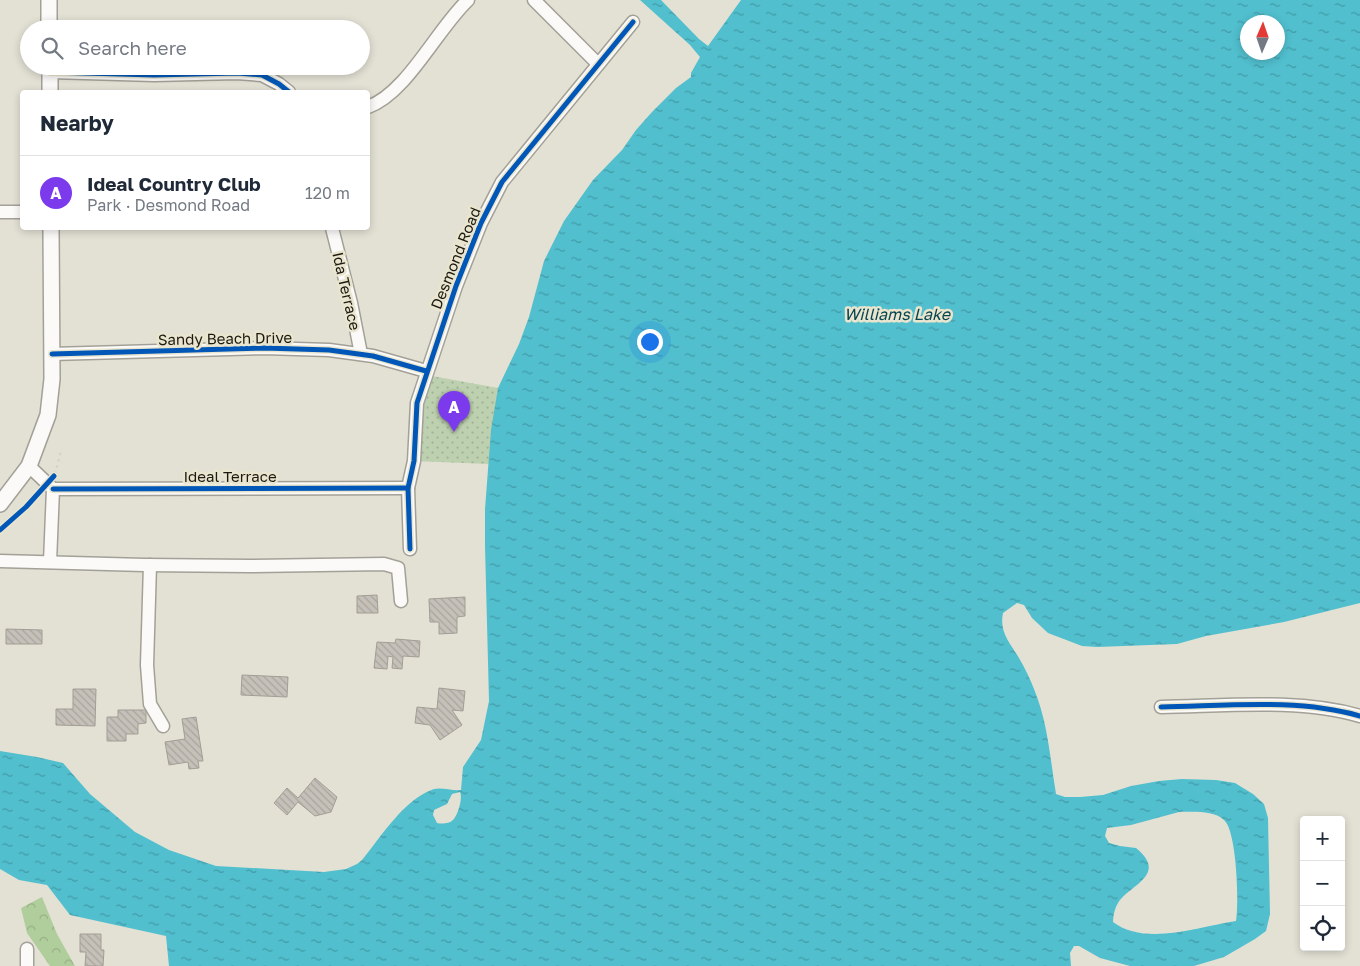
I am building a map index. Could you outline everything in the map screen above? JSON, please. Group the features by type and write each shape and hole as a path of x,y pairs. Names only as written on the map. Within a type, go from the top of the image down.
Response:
{"main road":[{"path":"49,0 49,20"},
{"path":"50,75 50,90"},
{"path":"0,504 29,466 48,415 52,379 50,230"}],"street":[{"path":"370,106 386,98 415,67 457,10 468,0"},
{"path":"534,0 598,64"},
{"name":"Desmond Road","path":"410,548 408,488 414,462 417,403 426,371 456,286 481,223 502,182 633,22"},
{"path":"262,75 286,90"},
{"path":"0,212 20,212"},
{"name":"Ida Terrace","path":"333,230 351,303 361,354"},
{"name":"Sandy Beach Drive","path":"52,354 264,348 329,350 373,356 426,371"},
{"path":"29,466 51,482 50,562"},
{"name":"Ideal Terrace","path":"51,482 408,488"},
{"path":"0,561 250,566 384,564 398,568 401,601"},
{"path":"150,565 148,675 150,704 163,726"},
{"path":"1161,707 1306,706 1360,716"},
{"path":"27,949 27,966"}],"path":[{"path":"51,482 61,451"}],"green space":[{"path":"432,376 498,388 489,464 414,461 417,403"},
{"path":"42,897 57,934 75,966 50,966 27,933 21,908"}],"water":[{"name":"Williams Lake","path":"640,0 661,0 708,46 741,0 1360,0 1360,603 1284,622 1206,636 1177,644 1082,646 1048,633 1032,618 1024,605 1017,603 1003,613 1002,620 1006,637 1019,658 1039,702 1048,741 1056,794 1065,797 1103,795 1131,786 1159,781 1182,779 1216,780 1235,783 1253,794 1264,804 1268,818 1270,914 1266,931 1224,957 1194,966 1130,966 1100,958 1079,946 1074,946 1070,953 1071,966 169,966 166,936 70,915 47,885 19,880 0,869 0,751 63,763 90,794 135,832 169,850 216,866 324,872 346,869 362,860 403,810 423,794 434,789 461,790 463,767 481,740 489,701 485,509 491,430 498,388 519,344 529,317 544,261 564,221 593,180 622,150 636,130 676,88 691,77 691,73 700,57 690,45","holes":["460,792 460,802 457,814 453,820 443,824 437,823 433,815 434,810 447,804 452,794","1179,812 1209,813 1224,820 1228,827 1232,838 1236,868 1236,921 1173,933 1141,933 1126,929 1113,922 1114,912 1123,897 1144,879 1148,873 1149,865 1145,857 1136,848 1109,843 1105,836 1107,828 1131,825"]}],"building":[{"path":"377,595 378,613 357,613 357,596"},
{"path":"465,597 465,616 457,617 457,633 439,634 439,622 430,622 429,599"},
{"path":"6,629 42,630 42,644 6,644"},
{"path":"396,639 420,641 419,657 403,656 402,669 392,668 393,657 388,656 387,669 374,668 377,642 395,643"},
{"path":"242,675 288,677 287,697 241,695"},
{"path":"439,688 465,691 463,711 452,710 462,725 440,740 430,725 415,723 417,707 437,709"},
{"path":"73,689 96,689 95,726 56,725 56,709 73,709"},
{"path":"118,710 146,710 146,723 138,724 138,734 126,734 126,741 107,741 107,717 118,717"},
{"path":"196,717 203,761 198,761 199,768 189,769 188,762 169,765 165,742 185,739 182,719"},
{"path":"315,778 337,797 331,812 315,816 298,802 287,815 274,803 287,788 298,798"},
{"path":"80,934 101,934 101,950 104,950 103,966 85,966 86,952 80,952"}],"cycle path":[{"path":"410,549 408,488 414,461 417,403 456,286 481,223 502,182 633,22"},
{"path":"262,75 286,90"},
{"path":"52,354 264,348 329,350 373,356 426,371"},
{"path":"0,530 26,507 54,476"},
{"path":"53,489 408,488"},
{"path":"1161,707 1287,705 1336,710 1360,716"}],"place":[{"name":"Ideal Country Club","path":"454,432"}]}
